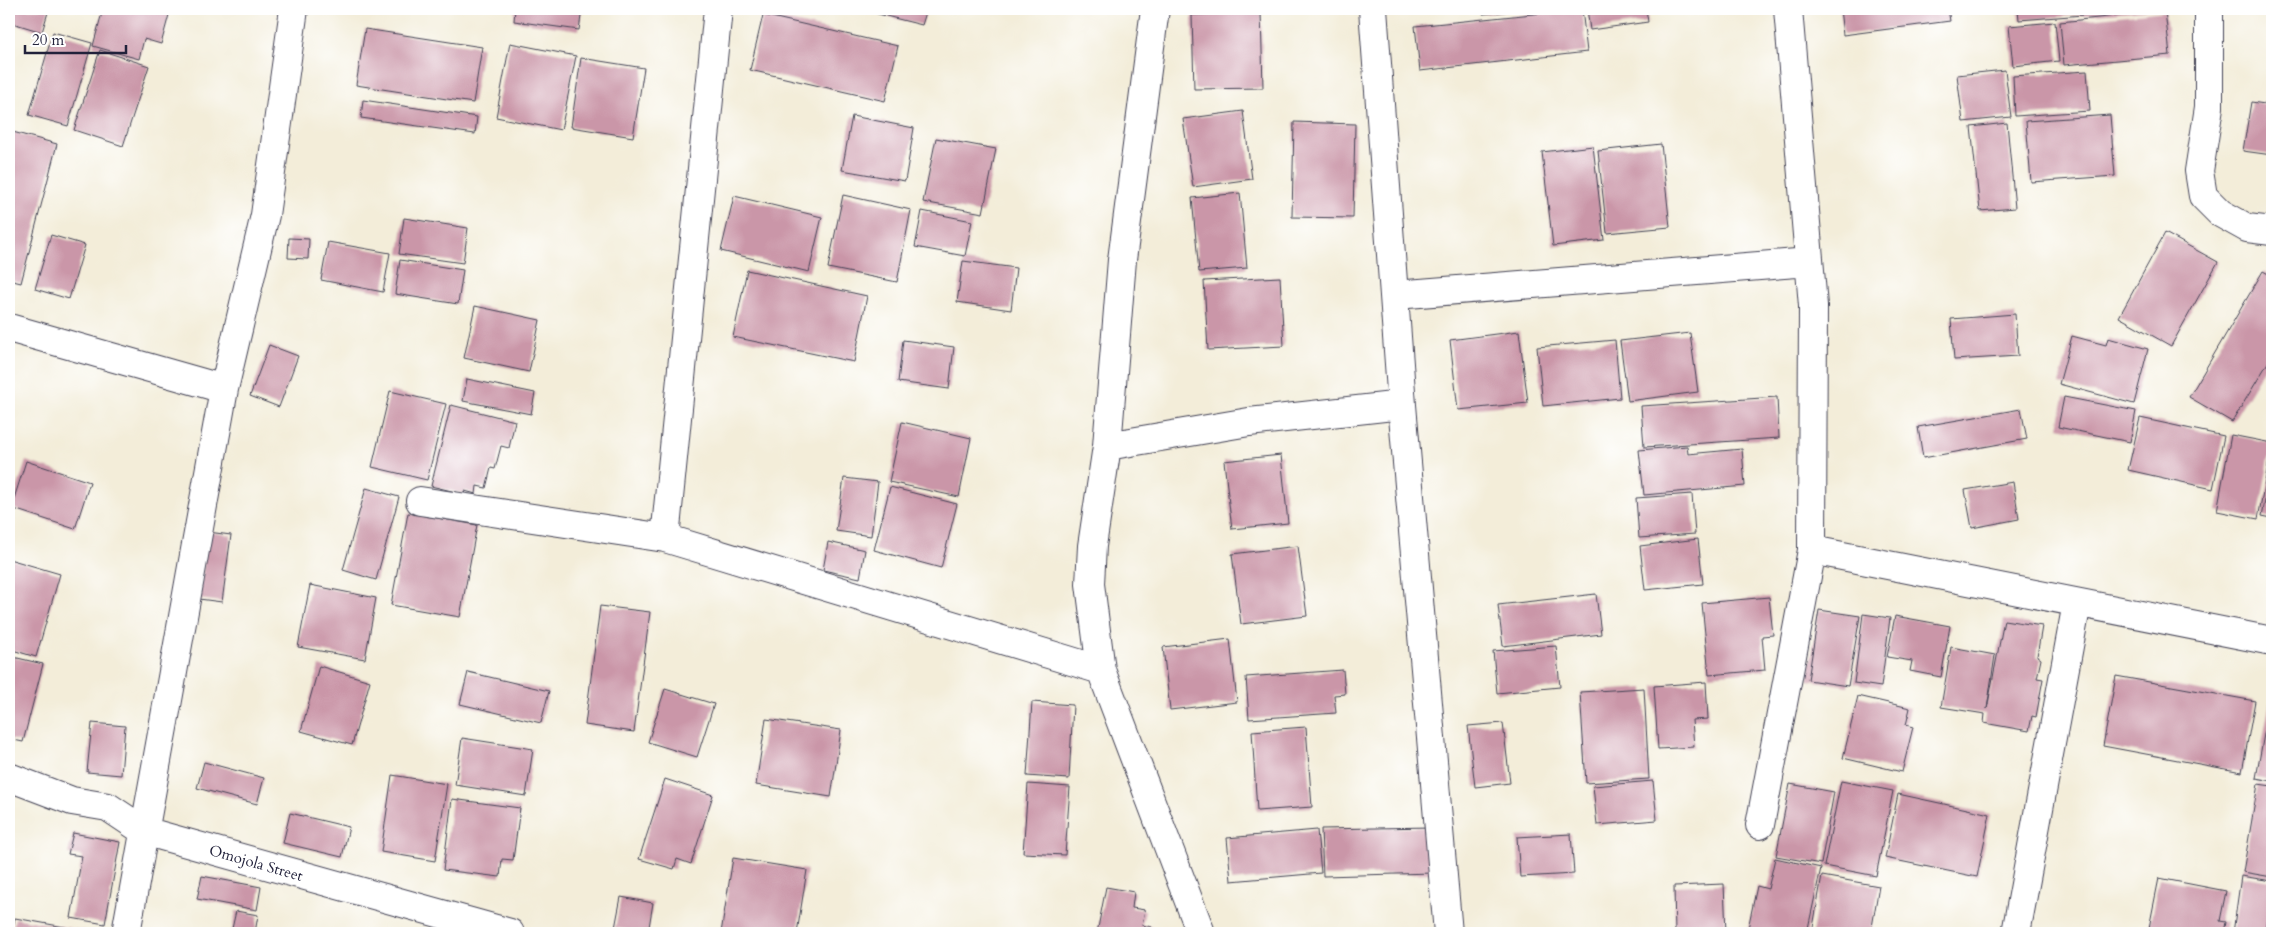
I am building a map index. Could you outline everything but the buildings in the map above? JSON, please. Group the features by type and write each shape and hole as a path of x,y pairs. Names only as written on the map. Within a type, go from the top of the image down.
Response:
{"street":[{"path":"126,933 224,389 265,215 294,9"},
{"path":"665,538 718,9"},
{"path":"1155,9 1122,260 1107,446 1092,546 1090,584 1101,670 1201,933"},
{"path":"1373,9 1402,405 1448,933"},
{"path":"1760,825 1812,550 1813,306 1788,9"},
{"path":"2209,9 2209,108 2199,172 2203,196 2220,213 2247,228 2272,231"},
{"path":"1395,295 1809,262"},
{"path":"9,328 224,389"},
{"path":"1107,446 1249,422 1402,405"},
{"path":"420,501 665,538 1101,670"},
{"path":"1812,550 2272,641"},
{"path":"2016,933 2077,602"},
{"name":"Omojola Street","path":"9,777 72,801 108,808 144,832 510,933"}]}
